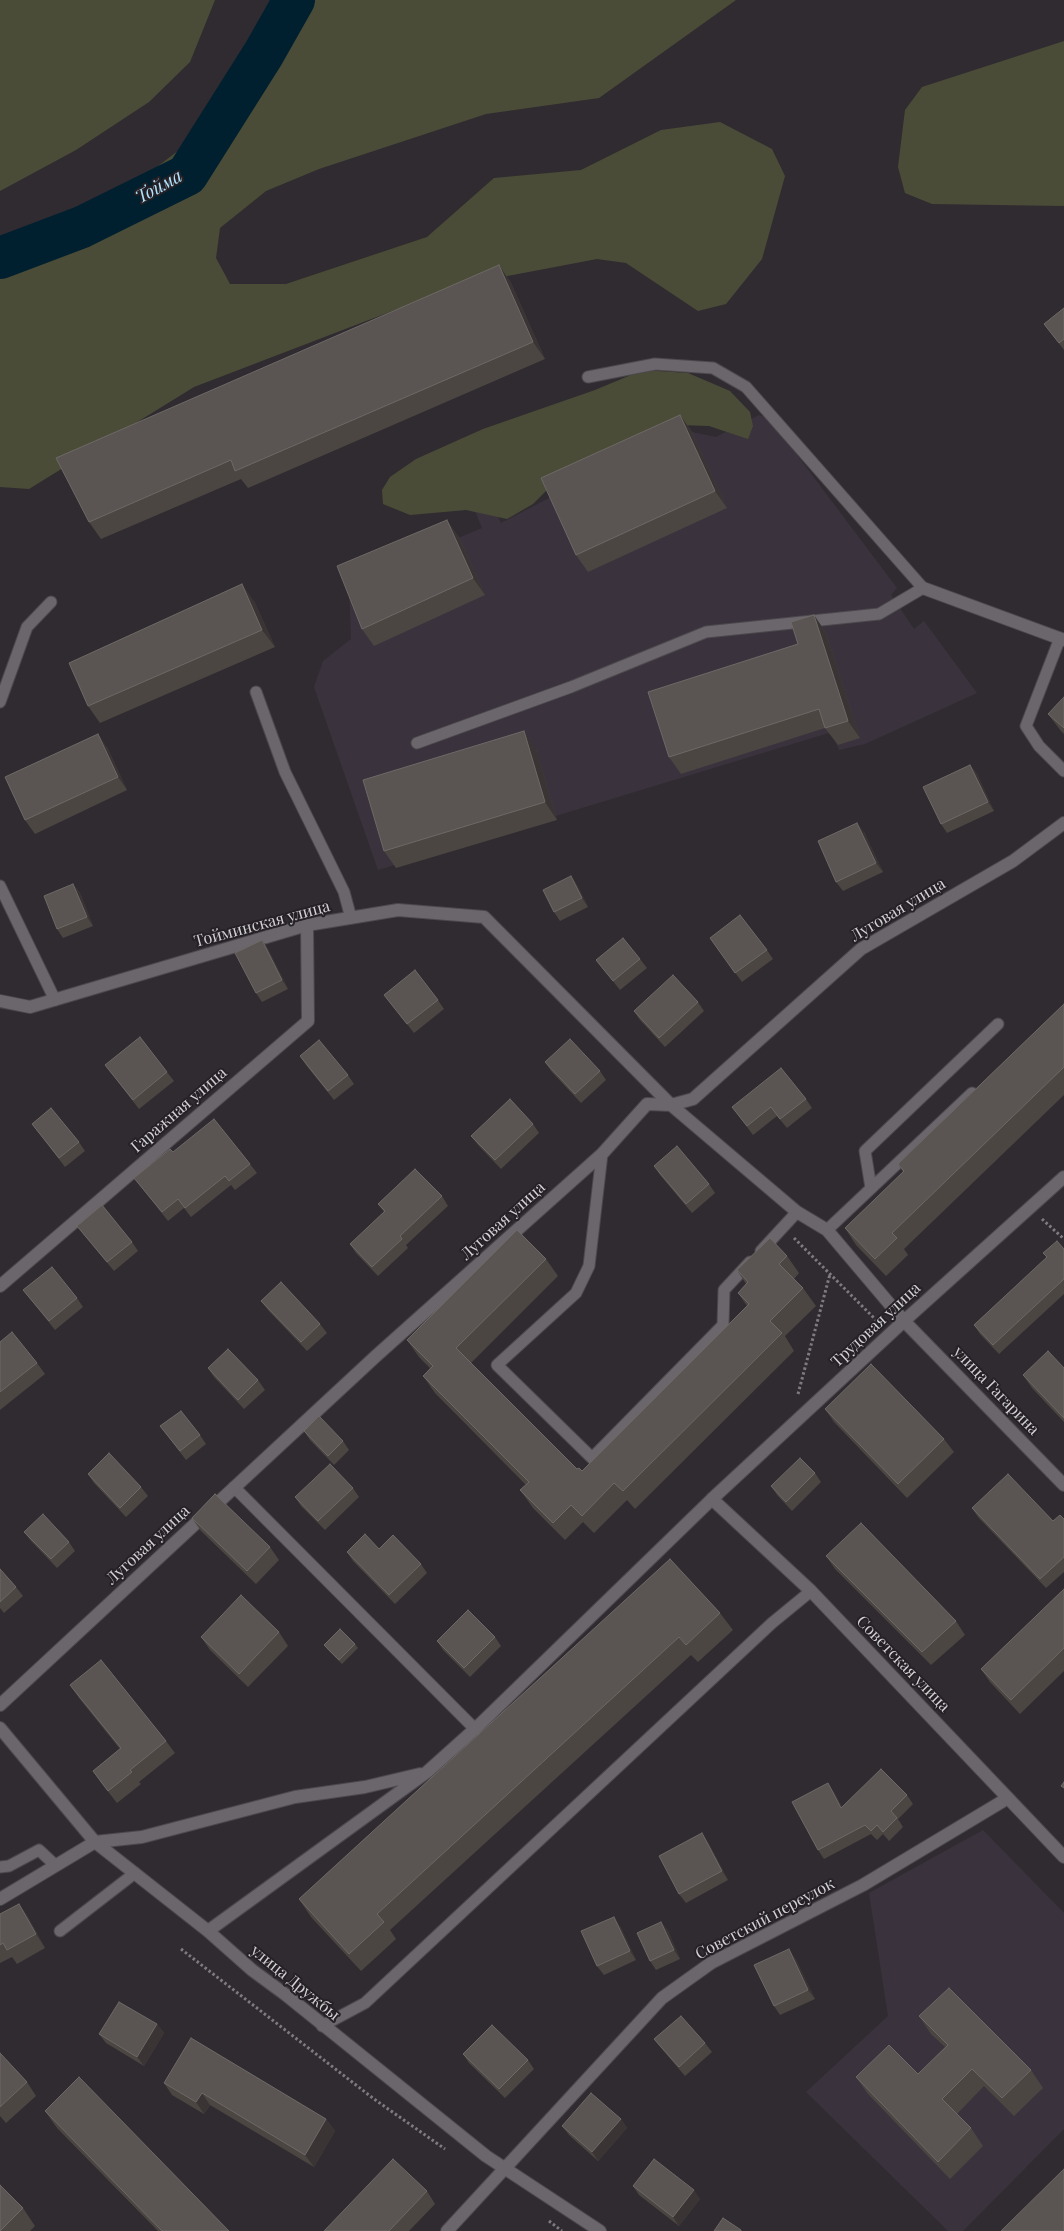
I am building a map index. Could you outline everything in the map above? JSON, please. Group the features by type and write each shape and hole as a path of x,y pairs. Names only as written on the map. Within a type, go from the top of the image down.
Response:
{"street":[{"path":"923,588 1062,639"},
{"name":"Луговая улица","path":"0,1705 376,1356 602,1154 647,1104 672,1105 693,1100 861,949 1012,861 1064,823"},
{"name":"Тойминская улица","path":"0,1001 30,1008 307,925 398,910 484,917 672,1105 797,1212"},
{"name":"Гаражная улица","path":"0,1286 308,1021 307,925"},
{"name":"Трудовая улица","path":"208,1931 427,1772 475,1730 712,1499 904,1320 1064,1177"},
{"name":"улица Гагарина","path":"797,1212 827,1230 904,1320 1064,1485"},
{"name":"Советская улица","path":"712,1499 811,1591 1064,1857"},
{"name":"улица Дружбы","path":"0,1728 95,1842 208,1931 252,1970 286,1995 322,2026 505,2169 600,2231"},
{"path":"0,1899 95,1842 142,1837 295,1797 365,1787 427,1772"},
{"name":"Советский переулок","path":"447,2231 662,1998 711,1963 863,1885 1008,1798"}],"lane":[{"path":"417,743 571,687 706,632 879,614 923,588 746,387 713,368 656,364 588,378"},
{"path":"0,702 27,627 51,602"},
{"path":"1062,639 1026,726 1039,746 1064,771"},
{"path":"256,692 285,772 344,892 351,918"},
{"path":"0,886 55,1000"},
{"path":"872,1188 865,1151 998,1024"},
{"path":"827,1230 978,1087"},
{"path":"602,1154 589,1266 576,1293 497,1365 592,1458 722,1325 724,1290 797,1212"},
{"path":"234,1487 475,1730"},
{"path":"322,2026 365,2003 772,1623 811,1591"},
{"path":"0,1867 9,1866 39,1850 55,1865"},
{"path":"60,1931 135,1873"}],"path":[{"path":"1038,1215 1064,1239"},
{"path":"783,1227 889,1334"},
{"path":"790,1427 830,1274"},
{"path":"181,1949 374,2099 453,2154"},
{"path":"547,2220 562,2231"}],"shaded area":[{"path":"759,415 770,419 897,588 891,595 914,629 924,621 977,693 865,744 839,750 832,732 378,870 314,687 323,661 351,639 349,584 482,528 472,504 489,498 501,523 553,496 692,432 716,437"},
{"path":"983,1830 1064,1913 1064,2129 963,2231 948,2231 806,2092 888,2016 869,1893"}],"green space":[{"path":"0,0 215,0 190,62 149,102 76,150 0,191"},
{"path":"303,0 736,0 599,98 486,114 319,169 266,191 220,228 216,258 230,284 286,284 427,237 494,178 581,170 661,130 720,122 772,149 785,176 762,259 726,304 698,311 626,263 597,259 460,285 194,387 29,489 0,487 0,243 116,198 270,81"},
{"path":"1064,41 1064,206 932,204 905,193 898,167 905,110 922,87"},
{"path":"643,370 688,373 730,391 750,412 753,426 748,439 709,426 680,425 573,464 533,504 507,519 466,510 410,515 383,504 382,490 390,477 416,459 483,429 595,390"}],"building":[{"path":"499,265 533,342 235,471 231,460 89,522 56,458"},
{"path":"1064,308 1064,339 1059,343 1044,324"},
{"path":"680,415 715,491 576,555 541,478"},
{"path":"447,520 473,578 362,629 337,566"},
{"path":"242,584 262,630 88,706 69,663"},
{"path":"814,615 848,721 825,728 819,709 669,757 648,692 798,644 791,622"},
{"path":"1064,697 1064,728 1048,714"},
{"path":"524,731 545,802 384,851 363,780"},
{"path":"98,734 118,777 25,820 5,777"},
{"path":"970,765 988,802 941,824 923,787"},
{"path":"857,823 876,863 836,882 818,841"},
{"path":"571,876 582,898 554,912 543,890"},
{"path":"73,884 87,917 57,929 44,896"},
{"path":"740,915 767,950 735,973 710,938"},
{"path":"623,938 640,959 613,981 596,960"},
{"path":"262,940 282,980 256,993 235,953"},
{"path":"415,970 438,1000 407,1024 384,995"},
{"path":"673,975 698,1002 659,1038 634,1011"},
{"path":"1064,1004 1064,1067 892,1233 897,1238 875,1259 845,1228 904,1171 898,1164"},
{"path":"140,1037 167,1072 133,1100 105,1065"},
{"path":"570,1039 600,1071 575,1094 545,1062"},
{"path":"319,1040 348,1075 328,1091 300,1056"},
{"path":"781,1068 806,1099 780,1119 771,1107 747,1126 732,1107"},
{"path":"510,1099 533,1124 495,1160 471,1136"},
{"path":"51,1108 79,1142 59,1158 32,1124"},
{"path":"214,1119 250,1164 229,1181 225,1176 185,1208 178,1199 162,1212 134,1178 170,1149 173,1152"},
{"path":"677,1146 709,1184 686,1204 654,1166"},
{"path":"415,1169 442,1196 400,1236 402,1239 372,1267 350,1244 385,1211 378,1204"},
{"path":"102,1205 132,1242 107,1262 77,1226"},
{"path":"517,1230 546,1259 456,1348 577,1469 579,1468 582,1471 749,1304 738,1293 748,1282 737,1270 770,1238 787,1256 779,1264 803,1288 770,1321 782,1333 623,1491 614,1483 582,1516 571,1505 553,1523 520,1490 529,1482 423,1376 433,1366 407,1340"},
{"path":"1057,1241 1064,1249 1064,1279 993,1345 974,1325 1047,1257 1043,1253"},
{"path":"52,1267 77,1298 49,1321 23,1290"},
{"path":"281,1282 320,1324 301,1342 261,1301"},
{"path":"12,1332 37,1363 0,1392 0,1342"},
{"path":"228,1349 258,1380 238,1400 208,1368"},
{"path":"1048,1351 1064,1368 1064,1418 1023,1375"},
{"path":"871,1364 944,1439 898,1484 825,1409"},
{"path":"181,1411 200,1435 180,1451 160,1426"},
{"path":"319,1416 343,1441 328,1456 304,1431"},
{"path":"109,1453 141,1487 120,1508 88,1474"},
{"path":"800,1458 815,1473 786,1502 771,1486"},
{"path":"330,1464 353,1488 318,1521 295,1497"},
{"path":"1008,1474 1053,1521 1060,1515 1064,1519 1064,1557 1040,1579 972,1508"},
{"path":"215,1494 270,1547 247,1571 192,1518"},
{"path":"43,1514 69,1542 51,1559 24,1532"},
{"path":"861,1523 956,1621 922,1652 826,1556"},
{"path":"365,1534 379,1549 393,1535 421,1564 389,1595 347,1552"},
{"path":"670,1559 720,1613 686,1645 679,1637 377,1914 384,1922 349,1954 299,1899"},
{"path":"0,1569 16,1587 0,1602"},
{"path":"1064,1589 1064,1648 1011,1700 981,1669"},
{"path":"241,1595 279,1632 239,1674 201,1637"},
{"path":"468,1610 495,1637 464,1668 437,1641"},
{"path":"340,1629 355,1644 339,1660 324,1645"},
{"path":"101,1660 166,1741 130,1770 132,1772 108,1791 93,1771 121,1748 70,1685"},
{"path":"881,1769 907,1795 891,1811 897,1818 883,1832 877,1825 871,1831 865,1825 818,1850 792,1802 828,1783 841,1808"},
{"path":"702,1833 722,1871 679,1894 659,1856"},
{"path":"19,1904 36,1934 7,1950 3,1943 0,1945 0,1914"},
{"path":"614,1917 630,1951 597,1966 581,1931"},
{"path":"661,1922 674,1950 650,1961 637,1933"},
{"path":"789,1949 808,1990 774,2006 754,1965"},
{"path":"949,1988 1031,2070 1002,2098 972,2069 942,2099 971,2128 938,2162 856,2077 889,2045 918,2074 948,2045 919,2016"},
{"path":"119,2002 157,2024 137,2057 99,2034"},
{"path":"681,2016 705,2043 679,2067 654,2039"},
{"path":"492,2025 528,2060 499,2089 463,2054"},
{"path":"191,2038 326,2119 305,2155 202,2093 196,2102 164,2083"},
{"path":"0,2053 27,2082 0,2107"},
{"path":"79,2077 229,2231 162,2231 45,2111"},
{"path":"591,2093 621,2119 592,2152 562,2126"},
{"path":"393,2159 427,2191 389,2231 324,2231"},
{"path":"654,2159 694,2190 673,2217 633,2186"},
{"path":"1064,2169 1064,2231 1001,2231"},
{"path":"0,2185 23,2208 0,2231"},
{"path":"723,2218 741,2230 741,2231 714,2231"}],"waterway":[{"name":"Тойма","path":"0,258 82,227 187,175 264,53 294,0"}]}
